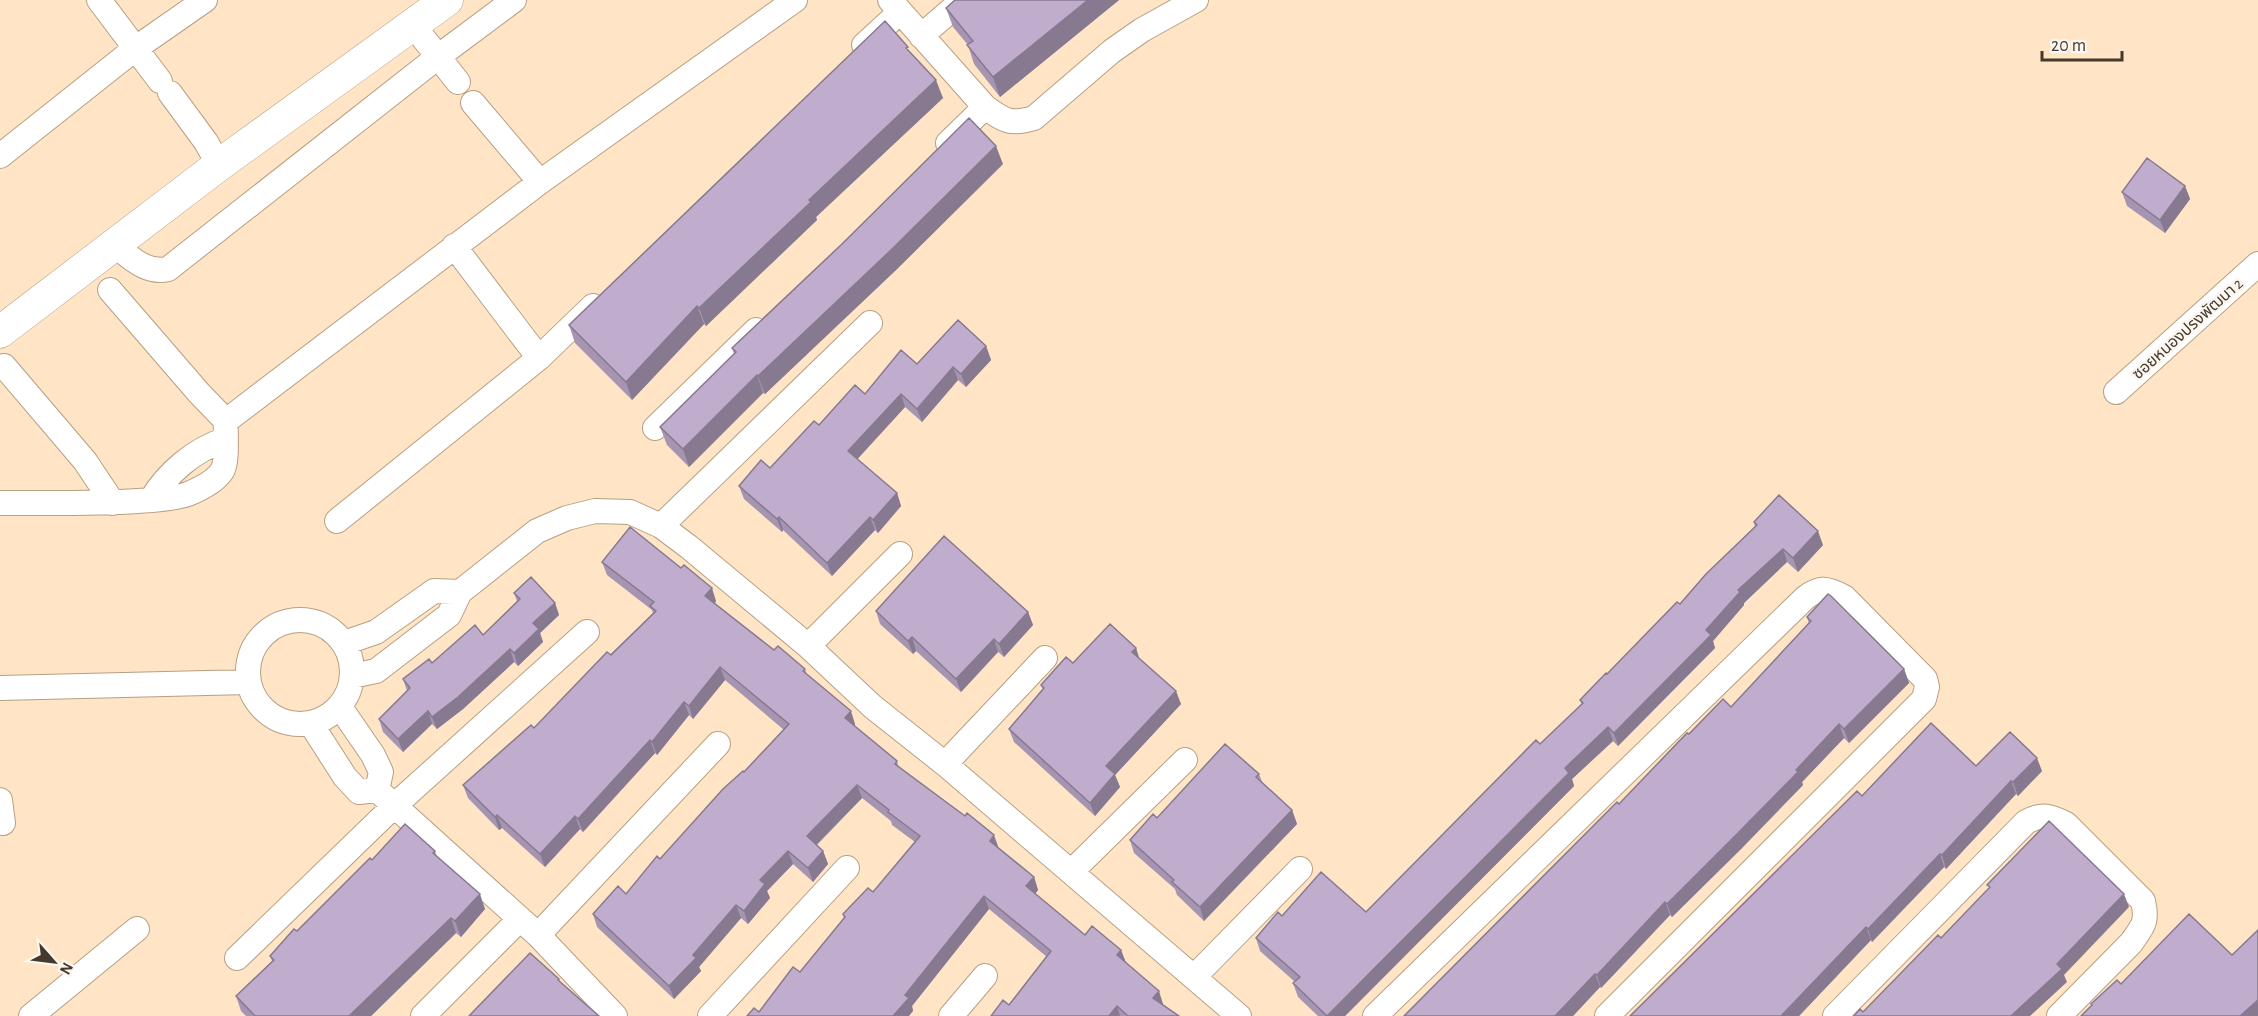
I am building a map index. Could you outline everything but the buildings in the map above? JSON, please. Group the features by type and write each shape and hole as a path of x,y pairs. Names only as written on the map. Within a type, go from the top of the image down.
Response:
{"street":[{"path":"99,0 212,154"},
{"path":"0,156 136,48 205,0"},
{"path":"0,332 113,244 212,154 413,25 447,0"},
{"path":"113,244 146,268 158,272 168,269 439,56 514,0"},
{"path":"225,431 454,246 795,0"},
{"path":"921,36 963,0"},
{"path":"848,61 895,6 986,107 1001,118 1019,123 1034,118 1112,51 1142,30 1196,0"},
{"path":"413,25 458,82"},
{"path":"474,103 540,182"},
{"path":"935,156 986,107"},
{"path":"454,246 539,358"},
{"name":"ซอยหนองปรงพัฒนา 2","path":"2116,392 2258,264"},
{"path":"0,503 113,502 186,495 212,481 223,470 226,459 225,431 199,393 110,290"},
{"path":"337,521 539,358 607,292"},
{"path":"655,428 774,313"},
{"path":"661,526 870,323"},
{"path":"4,366 85,461 113,502"},
{"path":"352,676 376,671 449,615 460,592 537,531 567,518 595,512 630,512 661,526 808,646 873,706 945,764 1239,1016"},
{"path":"808,646 900,554"},
{"path":"1375,1016 1805,598 1816,590 1830,590 1844,597 1925,678 1927,687 1924,699 1607,1016"},
{"path":"344,643 376,632 434,591 460,592"},
{"path":"298,620 316,622 332,630 344,643 351,659 352,676 349,693 327,718 311,724 294,725 278,720 264,711 254,698 248,682 248,665 254,647 265,633 280,624 298,620"},
{"path":"237,958 386,798 587,632"},
{"path":"945,764 1045,658"},
{"path":"0,688 248,682"},
{"path":"339,707 373,755 381,772 386,798"},
{"path":"311,724 345,777 359,792 386,798 538,935 615,1016"},
{"path":"538,935 718,744"},
{"path":"1071,872 1185,760"},
{"path":"1835,1016 2026,822 2037,816 2051,816 2066,824 2143,901 2146,915 2141,930 2131,943 2059,1016"},
{"path":"710,1016 847,868"},
{"path":"1195,976 1300,869"},
{"path":"423,1016 520,919"},
{"path":"31,1016 137,929"},
{"path":"951,1016 986,976"}]}
